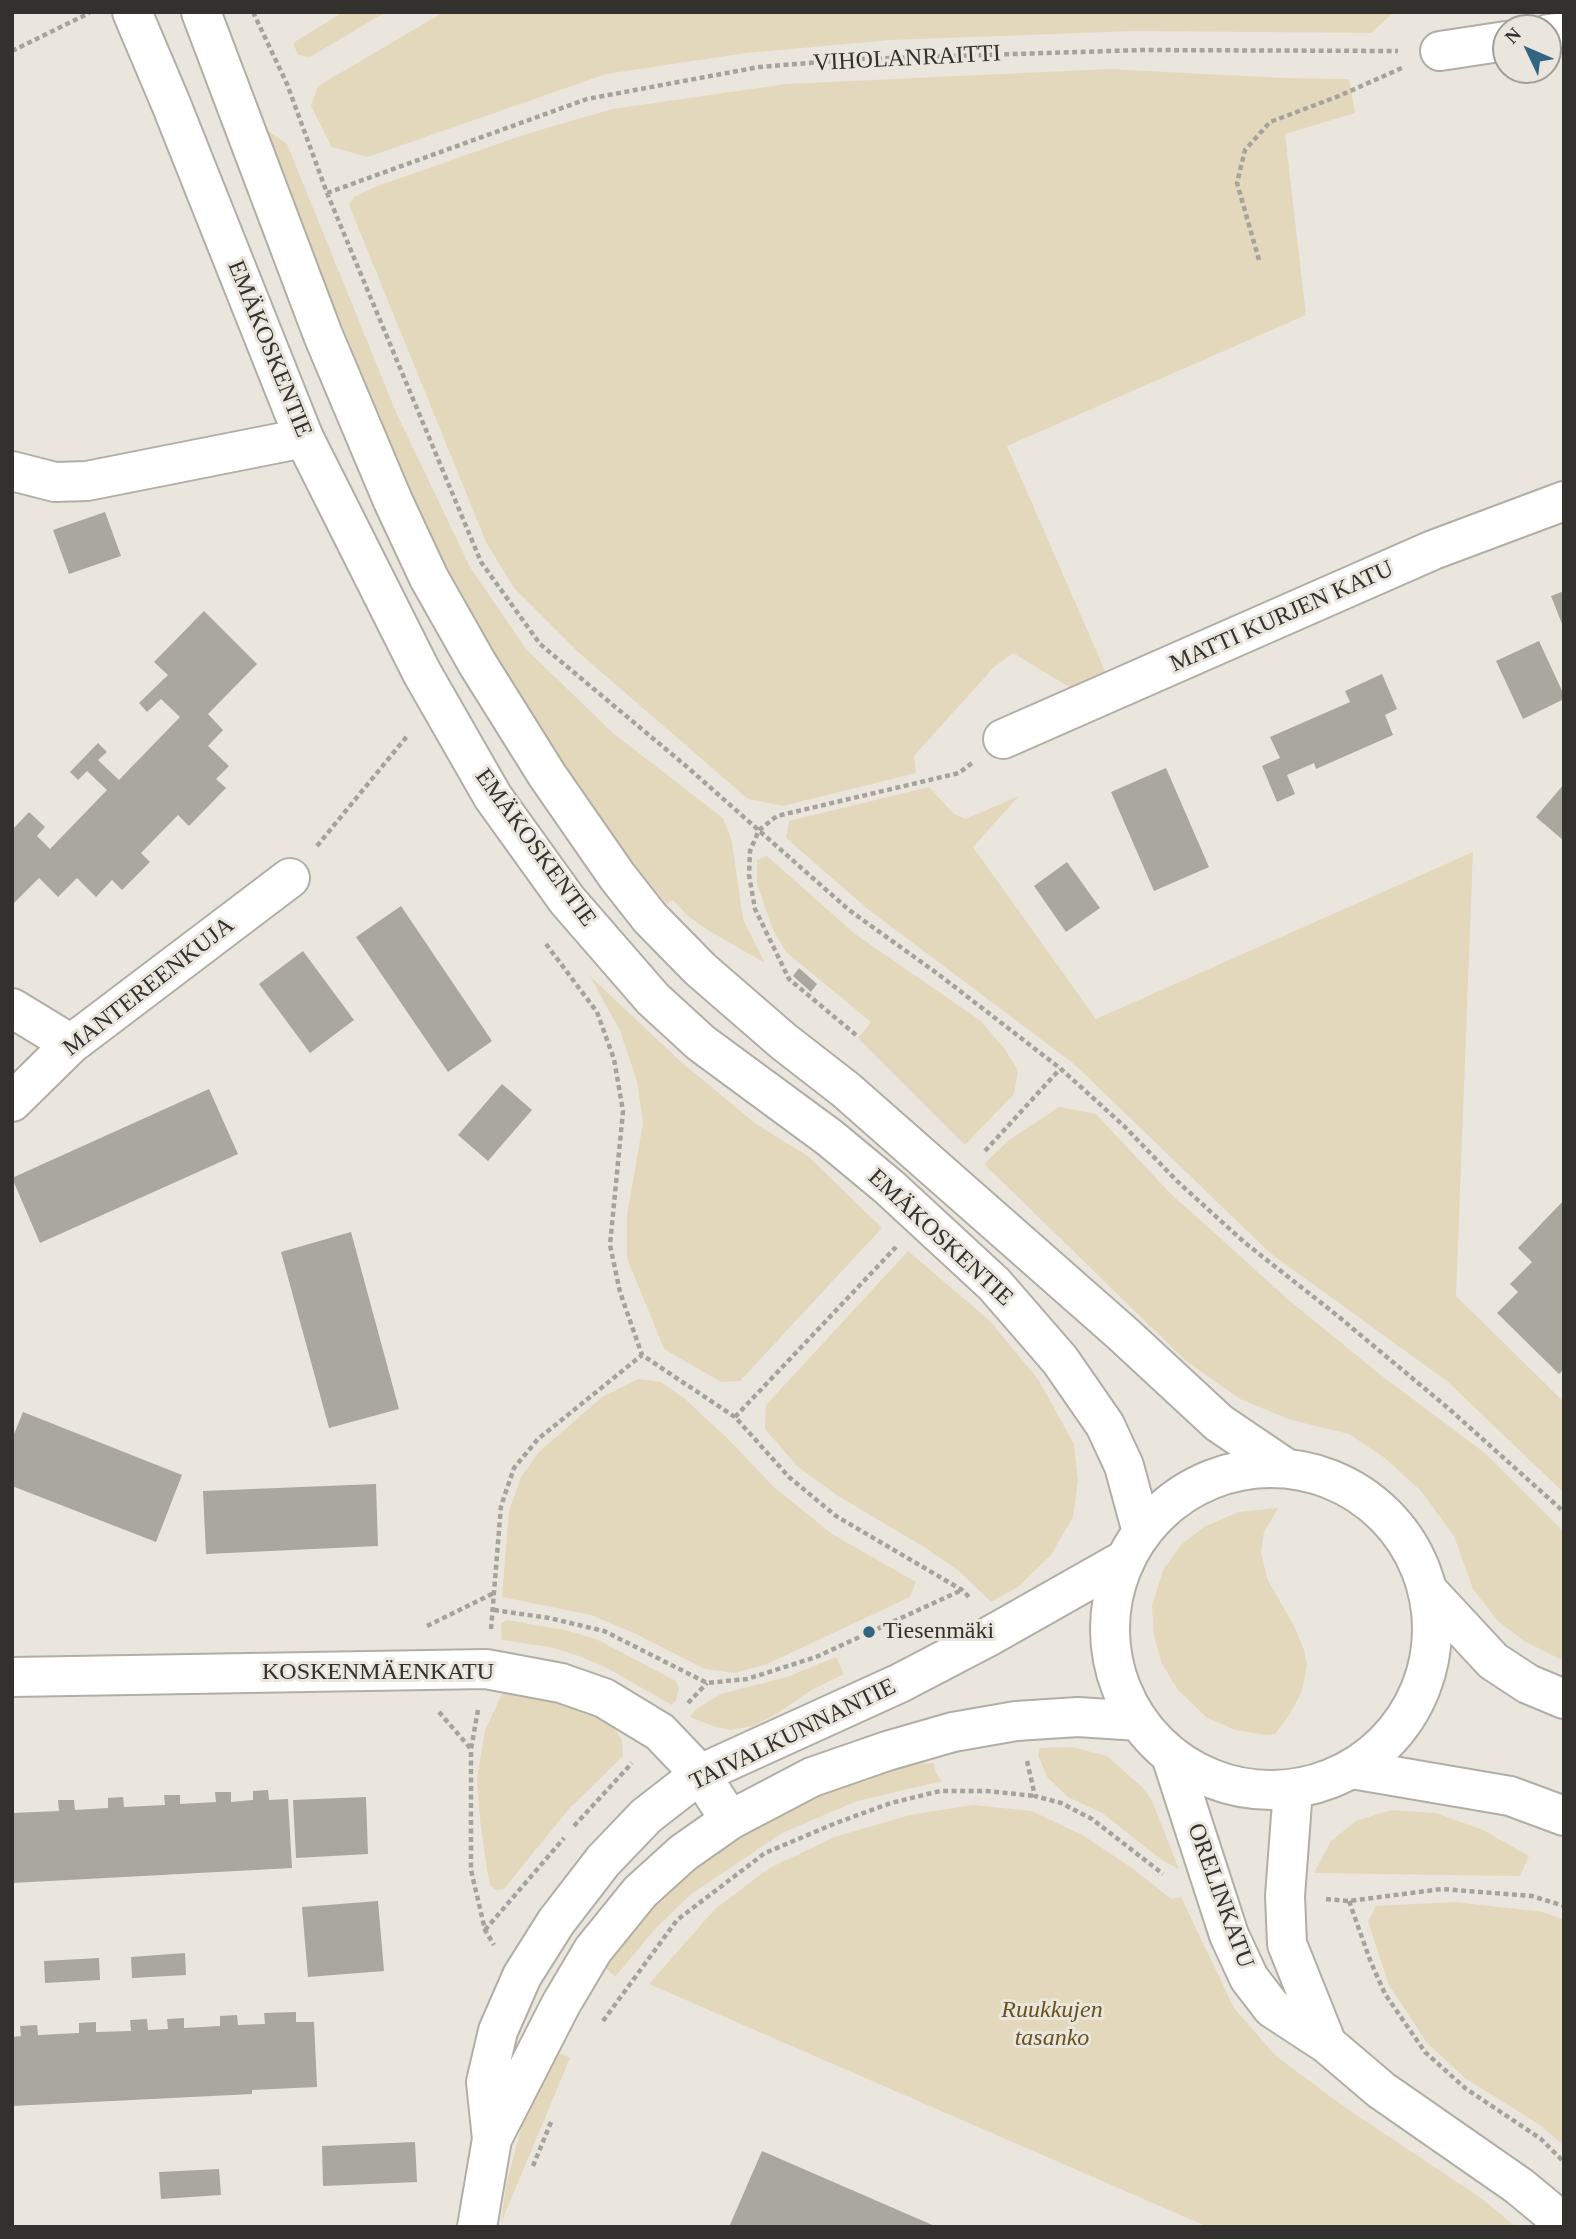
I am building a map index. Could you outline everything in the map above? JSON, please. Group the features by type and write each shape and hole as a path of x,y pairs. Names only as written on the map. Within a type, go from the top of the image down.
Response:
{"main road":[{"name":"EMÄKOSKENTIE","path":"132,12 304,438 447,718 494,797 567,900 653,999 701,1043 830,1138 889,1187 994,1284 1060,1360 1105,1425 1124,1466 1133,1546"},
{"name":"EMÄKOSKENTIE","path":"201,12 323,335 393,501 429,578 477,663 547,775 617,876 650,918 700,969 783,1041 846,1090 1219,1423 1284,1467"},
{"path":"1440,51 1492,43"},
{"path":"12,471 55,482 87,481 304,438"},
{"name":"MATTI KURJEN KATU","path":"1003,739 1433,550 1564,501"},
{"name":"MANTEREENKUJA","path":"12,1102 71,1045 290,878"},
{"path":"12,1008 71,1045"},
{"path":"1284,1467 1324,1475 1361,1493 1392,1520 1415,1554 1429,1592 1433,1644 1420,1693 1392,1737 1352,1769 1324,1782 1293,1789 1261,1790 1229,1785 1199,1774 1171,1756 1139,1721 1118,1679 1110,1632 1113,1597 1133,1546 1170,1503 1204,1481 1243,1469 1284,1467"},
{"name":"TAIVALKUNNANTIE","path":"477,2227 492,2139 486,2082 498,2031 523,1976 556,1922 603,1861 646,1816 700,1774 900,1683 988,1637 1133,1546"},
{"path":"1429,1592 1493,1661 1528,1684 1564,1699"},
{"name":"KOSKENMÄENKATU","path":"12,1677 486,1669 561,1683 604,1698 660,1732 700,1774 730,1820"},
{"name":"TAIVALKUNNANTIE","path":"492,2139 555,2015 593,1950 640,1892 683,1853 730,1820 812,1777 953,1732 1016,1721 1078,1717 1139,1721"},
{"name":"ORELINKATU","path":"1171,1756 1229,1935 1250,1978 1272,2008 1327,2044 1381,2090 1519,2186 1548,2210 1562,2227"},
{"path":"1352,1769 1510,1796 1564,1816"},
{"name":"ORELINKATU","path":"1293,1789 1284,1896 1287,1944 1327,2044"}],"path":[{"path":"253,12 287,84 327,193 481,562 540,644 687,766 849,910 938,974 1060,1069 1124,1126 1178,1182 1244,1242 1448,1408 1564,1512"},
{"path":"12,51 89,13 94,24"},
{"name":"VIHOLANRAITTI","path":"327,193 587,99 759,67 858,59 1141,50 1440,51"},
{"path":"1259,260 1237,183 1245,150 1270,122 1339,96 1440,51"},
{"path":"402,723 415,747"},
{"path":"290,878 408,736"},
{"path":"856,1035 789,979 755,909 749,875 750,851 759,830 776,816 959,773 1003,739"},
{"path":"542,939 597,1012 614,1059 623,1111 610,1245 620,1292 642,1355 735,1417 789,1477 836,1516 962,1590 981,1610 988,1637"},
{"path":"985,1151 1060,1069"},
{"path":"735,1417 899,1244"},
{"path":"494,1610 604,1631 707,1683 747,1679 816,1657 962,1590"},
{"path":"1016,1721 1035,1796"},
{"path":"599,2027 677,1920 765,1853 891,1803 940,1791 988,1791 1035,1796 1061,1803 1092,1819 1174,1881 1216,1892"},
{"path":"1284,1896 1349,1901 1442,1889 1532,1896 1564,1906"},
{"path":"1349,1901 1385,1994 1425,2052 1465,2088 1541,2139 1564,2162"},
{"path":"530,2174 555,2114"}],"green space":[{"path":"343,12 386,12 310,57 298,55 293,43"},
{"path":"444,12 1394,12 1371,33 1134,31 892,40 746,53 606,74 368,157 332,147 311,106 318,86"},
{"path":"1109,69 1349,79 1355,113 1285,134 1306,315 1007,446 1106,673 1071,688 1013,653 994,667 914,756 916,773 783,806 748,799 578,652 514,588 486,542 349,205 354,197 375,187 523,135 612,109 786,84"},
{"path":"260,125 287,144 396,412 470,567 526,649 613,733 723,818 732,842 743,919 765,963 689,917 673,900 667,904 594,816 478,628 423,522"},
{"path":"929,787 954,814 966,819 1019,796 973,847 1096,1019 1473,852 1456,1296 1564,1402 1564,1493 1448,1382 1270,1253 1074,1064 869,910 786,838 789,821"},
{"path":"767,856 855,934 981,1021 1004,1048 1018,1070 1014,1094 965,1145 858,1038 871,1022 786,952 773,930 757,884 757,860"},
{"path":"590,976 680,1061 756,1124 808,1156 882,1228 740,1381 721,1382 664,1349 627,1258 627,1215 643,1123 637,1081 620,1031"},
{"path":"1059,1107 1096,1114 1169,1192 1291,1302 1382,1376 1485,1453 1564,1532 1564,1661 1524,1641 1498,1621 1473,1589 1454,1536 1421,1491 1385,1458 1349,1434 1291,1420 1240,1399 1185,1360 984,1164 1009,1140"},
{"path":"908,1251 989,1320 1038,1379 1074,1444 1078,1481 1073,1517 1051,1555 1018,1587 991,1602 959,1571 838,1496 797,1466 765,1429 766,1405"},
{"path":"638,1379 661,1382 684,1398 774,1487 832,1534 916,1582 910,1597 767,1664 735,1673 705,1669 634,1633 591,1615 502,1597 509,1511 521,1477 539,1452 602,1397"},
{"path":"1278,1508 1264,1532 1261,1552 1267,1578 1295,1628 1307,1665 1302,1691 1290,1714 1275,1734 1266,1735 1235,1730 1206,1717 1178,1690 1162,1664 1154,1636 1152,1606 1163,1570 1182,1544 1204,1527 1238,1512"},
{"path":"507,1620 565,1630 596,1639 676,1681 679,1688 676,1701 672,1705 605,1667 576,1655 550,1647 502,1640 501,1623"},
{"path":"836,1657 844,1674 810,1691 753,1726 730,1730 690,1717 696,1709 721,1694 787,1677"},
{"path":"503,1692 541,1697 590,1714 614,1728 622,1740 623,1756 568,1810 504,1889 496,1890 490,1885 487,1870 477,1778 485,1730"},
{"path":"1072,1747 1107,1756 1143,1788 1152,1801 1179,1869 1162,1860 1102,1813 1068,1797 1047,1777 1038,1755 1040,1748"},
{"path":"934,1763 936,1773 942,1781 857,1801 782,1833 690,1895 656,1928 615,1977 602,1964 664,1895 741,1832 813,1795 903,1765"},
{"name":"Ruukkujen tasanko","path":"973,1805 1032,1811 1084,1836 1135,1870 1171,1899 1181,1897 1234,2008 1276,2056 1343,2106 1481,2198 1516,2227 1208,2227 649,1984 715,1909 768,1869 834,1837 910,1815"},
{"path":"1391,1810 1436,1813 1483,1830 1529,1856 1520,1876 1314,1873 1331,1841 1356,1821"},
{"path":"1455,1902 1543,1912 1564,1920 1564,2146 1540,2125 1465,2078 1427,2043 1389,1985 1368,1921 1376,1906"},
{"path":"551,2049 570,2058 501,2223 506,2185 528,2103"}],"building":[{"path":"105,512 121,556 69,574 53,530"},
{"path":"1564,591 1564,629 1551,596"},
{"path":"204,611 257,664 208,714 223,730 208,746 229,766 216,779 226,788 189,826 178,815 141,853 150,862 122,890 112,880 96,897 77,878 58,897 39,878 12,905 12,830 29,812 45,827 37,836 50,849 107,790 87,771 78,780 70,772 98,743 107,752 98,760 119,780 180,717 161,699 147,712 139,703 168,675 154,662"},
{"path":"1539,641 1564,699 1523,719 1496,661"},
{"path":"1382,674 1397,709 1385,715 1393,735 1316,769 1314,763 1287,775 1295,794 1277,802 1262,766 1280,758 1270,737 1350,702 1345,691"},
{"path":"1166,768 1209,867 1154,891 1111,792"},
{"path":"1564,784 1564,841 1536,817"},
{"path":"1067,862 1100,908 1066,932 1034,886"},
{"path":"401,906 492,1041 448,1072 356,937"},
{"path":"303,951 354,1020 310,1053 259,984"},
{"path":"799,968 817,984 811,992 793,976"},
{"path":"502,1084 532,1110 488,1161 458,1135"},
{"path":"209,1089 238,1154 40,1243 12,1178"},
{"path":"1564,1200 1564,1369 1559,1374 1497,1313 1518,1292 1510,1284 1532,1262 1518,1248"},
{"path":"351,1232 399,1409 329,1428 281,1252"},
{"path":"23,1412 182,1475 156,1542 12,1486 12,1439"},
{"path":"376,1484 378,1546 206,1554 203,1491"},
{"path":"268,1790 269,1800 288,1799 292,1868 12,1883 12,1813 59,1811 58,1800 74,1800 75,1810 108,1808 108,1798 123,1797 124,1807 165,1805 164,1795 180,1795 180,1804 216,1802 215,1792 231,1792 231,1802 253,1800 253,1791"},
{"path":"366,1797 368,1854 296,1858 293,1800"},
{"path":"378,1901 384,1971 308,1977 302,1907"},
{"path":"185,1953 186,1975 132,1978 131,1957"},
{"path":"99,1958 100,1980 45,1983 44,1961"},
{"path":"296,2012 296,2022 314,2022 317,2087 252,2090 252,2094 12,2106 12,2037 21,2036 20,2026 37,2025 38,2035 79,2033 79,2023 96,2022 96,2032 131,2031 130,2020 147,2019 148,2030 168,2029 167,2019 184,2018 184,2028 220,2026 220,2016 237,2015 238,2025 265,2024 264,2013"},
{"path":"415,2142 417,2182 323,2186 322,2146"},
{"path":"762,2151 937,2227 729,2227"},
{"path":"219,2169 221,2195 161,2199 159,2172"}],"place":[{"name":"Tiesenmäki","path":"869,1632"}]}
